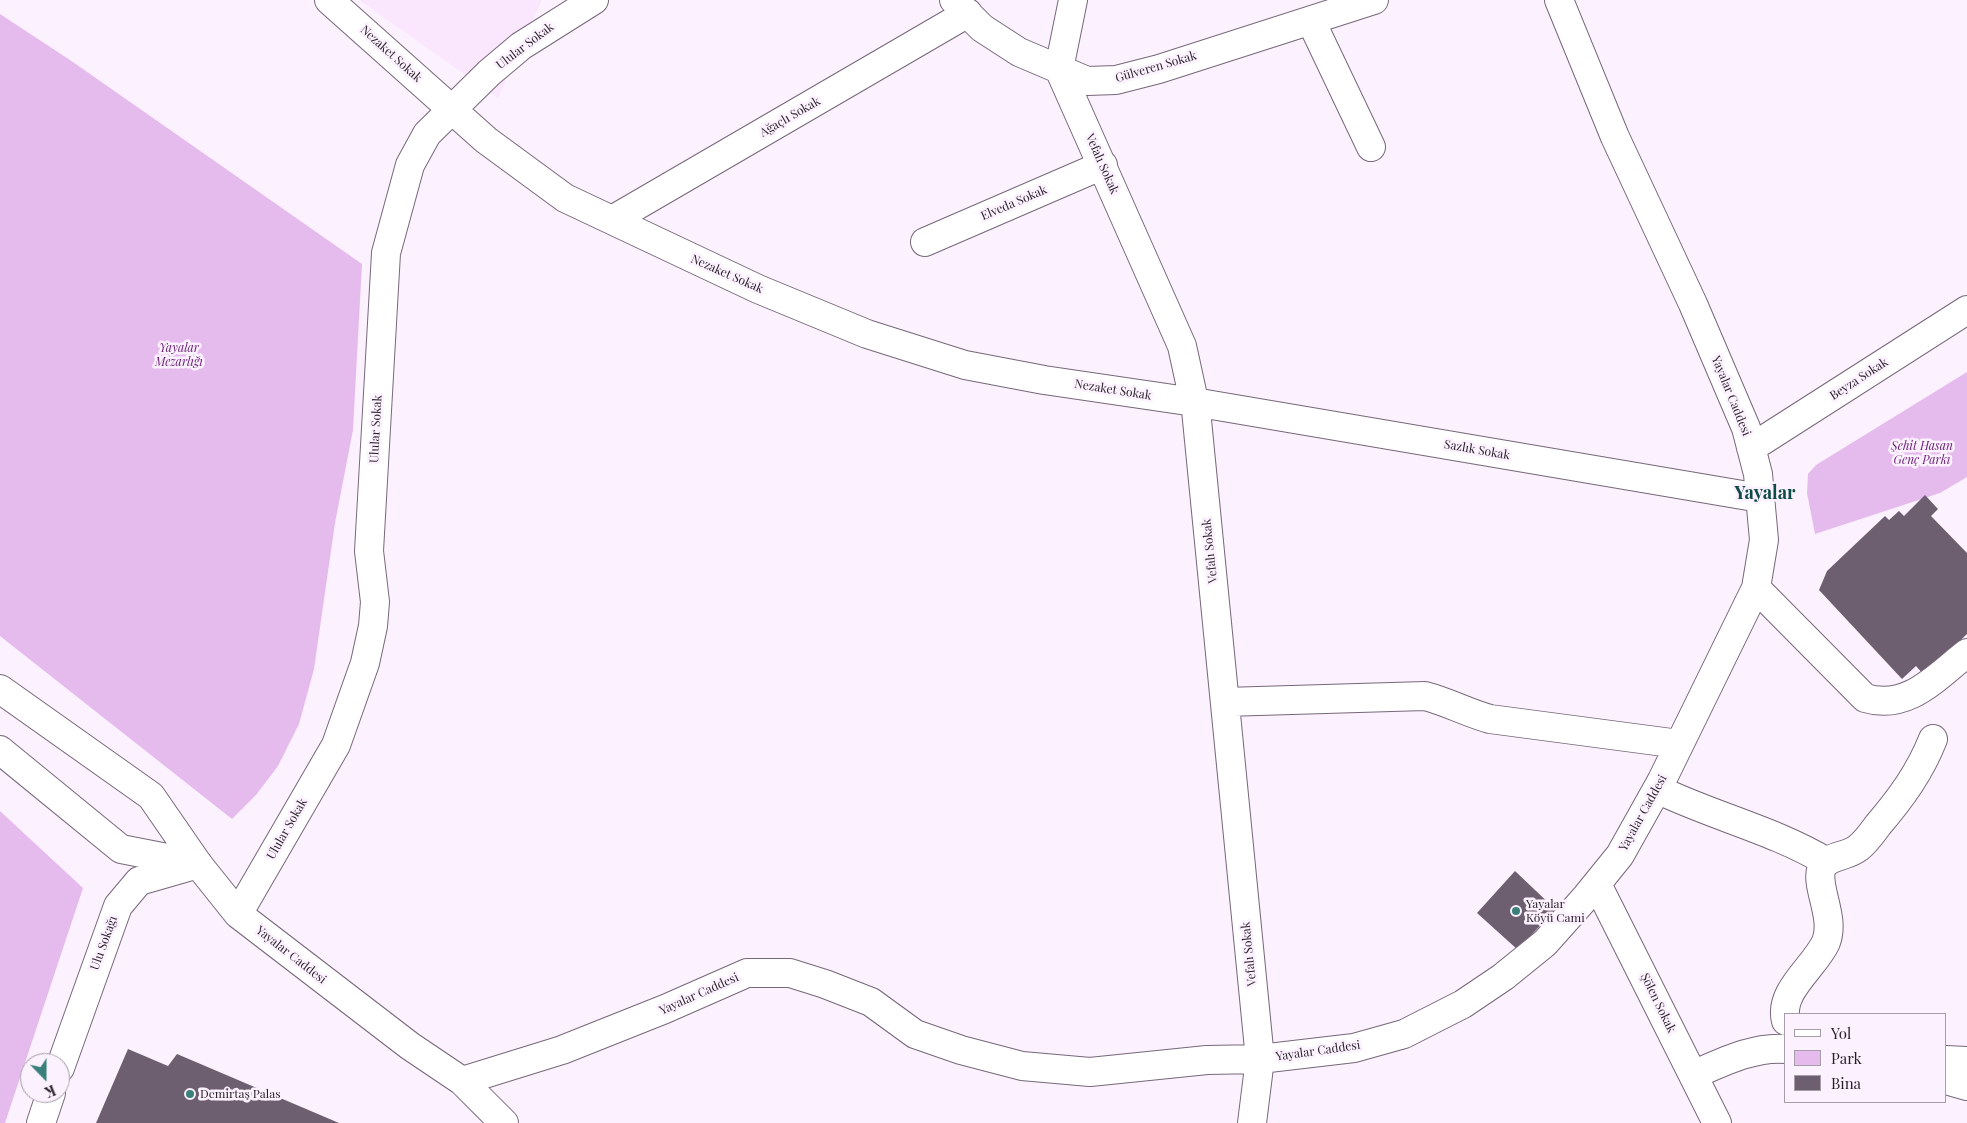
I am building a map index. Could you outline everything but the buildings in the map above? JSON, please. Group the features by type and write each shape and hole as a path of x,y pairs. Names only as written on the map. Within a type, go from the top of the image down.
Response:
{"street":[{"name":"Nezaket Sokak","path":"329,0 486,140 565,198 750,285 867,334 965,365 1044,380 1194,402"},
{"name":"Ulular Sokak","path":"238,914 336,745 365,663 373,626 375,602 369,551 386,253 410,165 427,134 489,73 521,46 594,0"},
{"path":"1058,69 1073,0"},
{"name":"Gülveren Sokak","path":"961,7 982,28 1019,52 1087,81 1116,80 1374,0"},
{"name":"Yayalar Caddesi","path":"0,689 151,796 198,864 238,914 410,1046 462,1081 562,1050 665,1009 748,973 790,973 826,984 871,1002 914,1034 961,1050 1022,1066 1090,1072 1207,1060 1260,1058 1354,1048 1404,1034 1454,1008 1503,977 1544,943 1597,884 1620,855 1657,789 1756,588 1764,540 1758,474 1746,428 1729,385 1615,137 1559,0"},
{"name":"Ağaçlı Sokak","path":"612,220 961,7"},
{"path":"1311,21 1370,147"},
{"name":"Vefalı Sokak","path":"1058,69 1103,165 1182,346 1194,402 1260,1058 1252,1123"},
{"name":"Elveda Sokak","path":"925,242 1103,165"},
{"name":"Beyza Sokak","path":"1751,448 1967,310"},
{"name":"Sazlık Sokak","path":"1194,402 1760,498"},
{"path":"1756,588 1866,698 1878,702 1892,702 1912,695 1967,653"},
{"path":"1225,702 1425,696 1448,702 1471,714 1490,719 1678,744"},
{"path":"1785,1013 1785,1006 1802,974 1822,949 1828,934 1829,920 1821,879 1822,868 1827,862 1850,853 1865,841 1913,780 1933,739"},
{"path":"0,750 121,849 198,864"},
{"path":"1657,789 1695,807 1795,844 1827,862"},
{"name":"Ulu Sokağı","path":"65,1053 118,906 139,881 198,864"},
{"name":"Şölen Sokak","path":"1597,884 1717,1123"},
{"path":"1693,1076 1728,1060 1748,1054 1784,1049"},
{"path":"1947,1060 1967,1061"},
{"path":"1947,1080 1967,1086"},
{"path":"462,1081 504,1123"},
{"path":"41,1123 48,1103"}],"shaded area":[{"path":"359,0 542,0 498,98"}],"green space":[{"name":"Yayalar Mezarlığı","path":"0,14 70,60 362,264 353,430 335,523 314,669 299,724 278,766 256,795 232,819 0,636"},
{"name":"Şehit Hasan Genç Parkı","path":"1967,372 1967,477 1940,493 1815,534 1807,493 1808,474 1816,465"},
{"path":"0,811 83,888 28,1053 20,1053 20,1078 5,1123 0,1123"}],"place":[{"name":"Yayalar Köyü Cami","path":"1516,911"},
{"name":"Demirtaş Palas","path":"190,1094"}],"district":[{"name":"Yayalar","path":"1765,493"}]}
